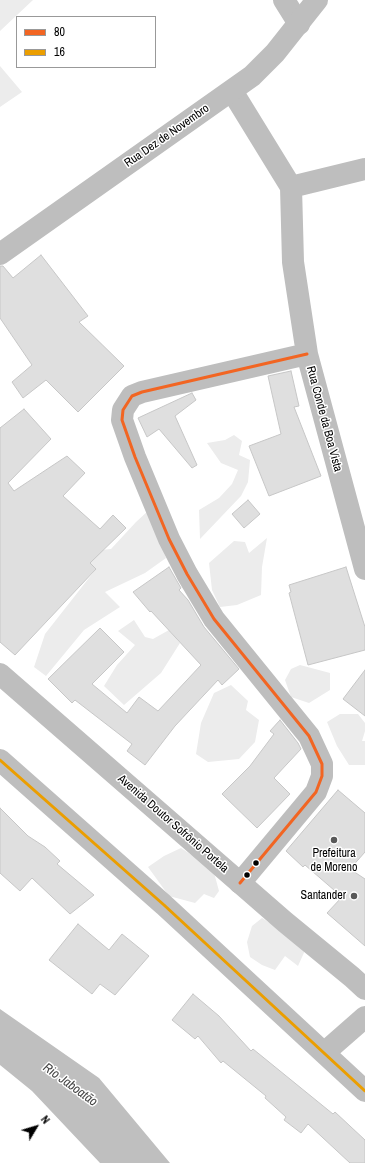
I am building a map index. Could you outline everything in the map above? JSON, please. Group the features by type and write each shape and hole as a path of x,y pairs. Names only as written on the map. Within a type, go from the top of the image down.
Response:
{"street":[{"path":"284,0 299,24"},
{"name":"Rua Dez de Novembro","path":"0,254 252,76 275,53 317,0"},
{"path":"232,91 291,187 365,169"},
{"name":"Rua Conde da Boa Vista","path":"291,187 293,262 308,354 365,569"},
{"path":"240,883 316,792 322,776 322,764 309,736 214,619 187,574 169,539 135,457 122,420 123,410 132,396 142,392 308,354"},
{"name":"Avenida Doutor Sofrônio Portela","path":"0,674 285,922 365,989"},
{"path":"0,760 164,905 365,1091"},
{"path":"324,1053 365,1017"}],"shaded area":[{"path":"0,0 33,0 0,31"},
{"path":"0,66 22,92 0,107"},
{"path":"234,435 242,441 239,455 250,460 248,482 241,496 200,539 199,510 219,498 232,484 238,470 221,463 207,443 225,440"},
{"path":"149,510 166,558 145,573 105,592 120,607 84,630 46,676 34,667 45,634 96,569 90,563 101,550 111,549"},
{"path":"267,538 262,567 261,595 237,605 220,607 212,590 209,563 234,541 245,542 249,553"},
{"path":"134,620 145,637 153,639 169,630 180,643 161,673 124,705 104,686 117,665 135,645 118,631"},
{"path":"300,665 330,673 330,690 309,703 291,697 285,680 291,669"},
{"path":"231,685 248,701 246,710 259,720 255,742 239,759 208,762 196,754 201,723 214,693"},
{"path":"340,714 358,714 365,723 365,731 362,741 365,741 365,765 349,765 337,746 327,722"},
{"path":"181,848 213,869 219,891 214,898 204,894 195,903 169,896 148,867 164,856"},
{"path":"262,918 307,946 298,966 285,956 275,970 262,965 250,957 247,942 252,926"}],"water":[{"name":"Rio Jaboatão","path":"0,1009 99,1078 170,1163 100,1163 32,1091 0,1065"}],"building":[{"path":"41,255 88,316 79,322 124,366 78,412 46,380 23,398 12,382 32,365 0,318 0,266 3,266 13,278"},
{"path":"291,371 299,406 294,407 321,476 269,496 249,446 281,434 268,376"},
{"path":"192,393 196,400 175,416 197,465 192,468 159,429 147,437 138,418"},
{"path":"24,409 51,439 8,483 14,491 67,456 85,473 63,496 100,529 113,515 126,528 90,563 96,569 15,655 0,642 0,428"},
{"path":"248,500 260,514 244,528 232,514"},
{"path":"169,567 181,588 179,590 188,600 204,627 239,669 222,685 218,680 175,726 145,765 127,751 132,744 75,700 72,703 48,679 100,628 124,652 92,684 127,713 139,697 158,711 201,665 133,592"},
{"path":"346,567 365,627 365,650 308,665 289,593 291,592 289,585"},
{"path":"365,670 365,716 343,699"},
{"path":"280,720 301,749 274,778 290,794 257,828 222,794 250,766 274,734 270,731"},
{"path":"338,790 365,813 365,852 350,869 365,879 365,946 327,913 342,897 305,865 303,867 286,851"},
{"path":"0,808 28,836 45,847 60,861 57,864 94,895 70,914 32,878 20,891 0,873"},
{"path":"78,924 109,950 122,934 149,956 115,995 100,984 92,994 49,960"},
{"path":"193,994 219,1016 251,1051 253,1049 333,1114 335,1112 365,1140 365,1163 350,1163 308,1124 301,1133 284,1120 286,1117 265,1098 266,1096 223,1061 221,1063 198,1036 195,1039 172,1020"}],"transit line":[{"name":"80","path":"240,883 316,792 322,776 322,764 309,736 214,619 187,574 169,539 135,457 122,420 123,410 132,396 142,392 307,354"},
{"name":"16","path":"0,760 164,905 365,1091"}],"place":[{"name":"Prefeitura de Moreno","path":"334,840"},
{"name":"Santander","path":"354,896"}]}
